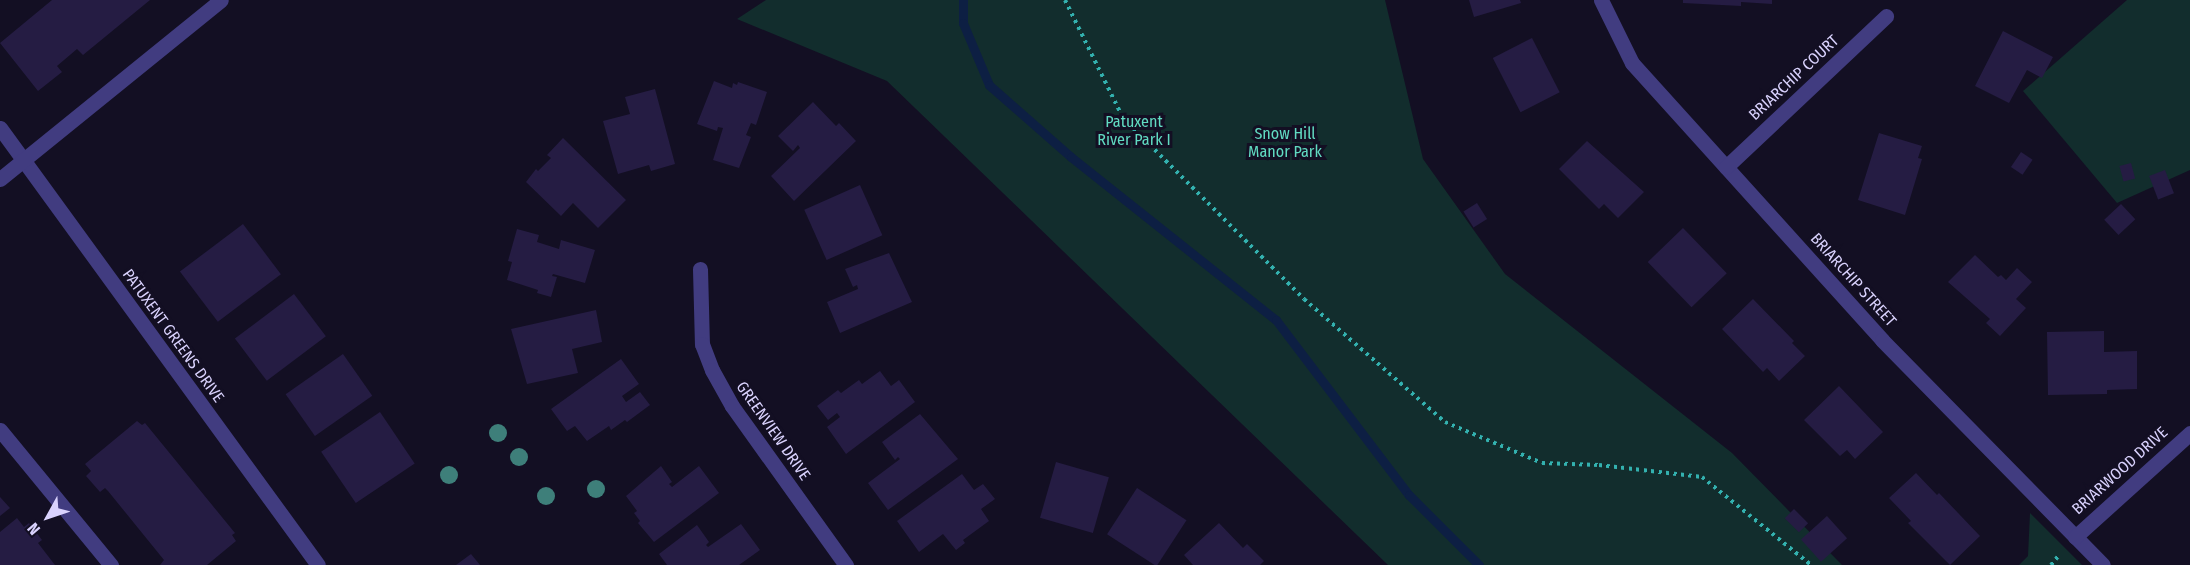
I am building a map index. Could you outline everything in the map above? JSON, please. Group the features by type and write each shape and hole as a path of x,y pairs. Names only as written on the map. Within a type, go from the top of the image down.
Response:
{"street":[{"path":"0,178 221,0"},
{"name":"BRIARCHIP STREET","path":"1601,0 1632,63 1882,340 2103,565"},
{"name":"BRIARCHIP COURT","path":"1726,167 1886,16"},
{"name":"PATUXENT GREENS DRIVE","path":"0,128 318,565"},
{"name":"GREENVIEW DRIVE","path":"700,269 702,344 712,370 732,406 846,565"},
{"path":"0,430 111,565"},
{"name":"BRIARWOOD DRIVE","path":"2075,537 2190,432"}],"path":[{"path":"1065,0 1123,118 1304,299 1445,422 1542,463 1599,465 1702,477 1811,565"}],"green space":[{"name":"Snow Hill Manor Park","path":"766,0 1385,0 1423,159 1505,274 1732,453 1842,565 1388,565 887,81 737,19"},
{"path":"2127,0 2190,0 2190,170 2117,203 2023,91"},
{"path":"2030,513 2082,565 2019,565 2028,556"}],"building":[{"path":"52,0 150,0 83,55 77,49 57,66 62,72 38,91 0,43"},
{"path":"1469,0 1520,0 1521,3 1474,17"},
{"path":"1683,0 1772,0 1772,4 1741,2 1741,6 1683,3"},
{"path":"2003,31 2053,57 2042,78 2027,70 2009,103 1975,86"},
{"path":"1532,38 1560,92 1520,112 1493,58"},
{"path":"714,81 732,88 733,83 737,85 738,82 767,92 756,125 751,123 746,135 751,137 739,168 713,160 723,128 718,127 717,131 697,124"},
{"path":"655,89 675,164 651,171 649,165 618,174 603,121 630,114 625,97"},
{"path":"813,102 836,126 839,123 856,141 794,201 771,176 800,148 798,145 793,151 778,136"},
{"path":"1879,133 1922,146 1918,158 1922,159 1905,215 1858,200"},
{"path":"563,138 626,200 598,228 573,203 561,216 526,182 536,169 538,171 551,158 547,155"},
{"path":"1587,141 1644,192 1618,218 1604,204 1599,209 1559,169"},
{"path":"2021,152 2033,160 2023,175 2011,167"},
{"path":"2131,163 2135,178 2124,182 2119,166"},
{"path":"2165,170 2174,193 2158,199 2149,176"},
{"path":"860,185 882,235 827,260 804,210"},
{"path":"1477,203 1487,219 1473,228 1463,211"},
{"path":"2121,204 2135,219 2119,235 2104,220"},
{"path":"243,224 281,274 218,322 180,272"},
{"path":"1683,228 1727,273 1692,307 1648,262"},
{"path":"517,229 539,235 537,242 559,249 561,240 595,250 585,283 553,274 552,276 557,277 551,297 537,293 538,290 507,280 512,262 508,261"},
{"path":"889,253 912,302 840,333 827,302 858,289 857,285 853,287 845,269"},
{"path":"1975,255 1998,277 2001,275 2006,280 2017,268 2032,282 2016,299 2026,308 2000,336 1986,323 1990,319 1948,282"},
{"path":"294,294 326,336 267,381 235,339"},
{"path":"1753,299 1794,341 1792,343 1805,356 1779,381 1767,368 1763,372 1722,329"},
{"path":"596,310 602,342 572,349 578,373 527,384 511,329"},
{"path":"2104,331 2104,352 2137,351 2137,389 2107,390 2107,394 2048,395 2047,332"},
{"path":"343,354 372,396 315,436 286,394"},
{"path":"621,359 639,384 622,396 626,402 640,392 650,405 627,422 625,420 611,430 609,426 587,441 575,426 567,431 551,409"},
{"path":"880,371 891,386 899,380 915,402 846,454 827,427 840,417 837,413 828,420 817,406 838,390 841,393 859,380 862,384"},
{"path":"1839,386 1883,432 1855,459 1847,450 1840,456 1804,420"},
{"path":"380,412 415,463 356,503 321,452"},
{"path":"920,414 958,459 888,510 868,483 900,459 898,457 895,460 882,442"},
{"path":"137,421 142,425 145,423 235,533 232,535 236,541 207,565 160,565 164,560 108,491 105,488 100,492 86,476 91,471 85,464"},
{"path":"1056,462 1109,477 1093,533 1040,518"},
{"path":"661,466 672,482 669,484 672,487 699,466 719,493 654,542 638,523 640,521 634,513 637,511 626,496"},
{"path":"1916,473 1937,495 1939,493 1980,536 1950,565 1908,523 1911,521 1889,498"},
{"path":"962,474 974,490 983,484 995,499 981,509 989,521 963,540 965,543 956,550 943,534 919,552 897,521"},
{"path":"1137,488 1186,520 1157,565 1107,534"},
{"path":"0,497 10,508 0,516"},
{"path":"1794,509 1808,523 1799,532 1785,518"},
{"path":"1827,516 1847,538 1821,562 1801,539"},
{"path":"17,518 24,527 29,523 42,540 38,543 55,565 0,565 0,532"},
{"path":"1219,523 1243,548 1247,544 1264,561 1260,565 1193,565 1184,555"},
{"path":"741,524 760,550 739,565 667,565 659,554 697,525 709,542 706,545 708,547"},
{"path":"471,554 480,565 456,565"}],"waterway":[{"path":"963,0 963,23 989,85 1071,157 1276,320 1409,495 1479,565"}],"park label":[{"name":"Patuxent River Park I","path":"1134,131"}]}
